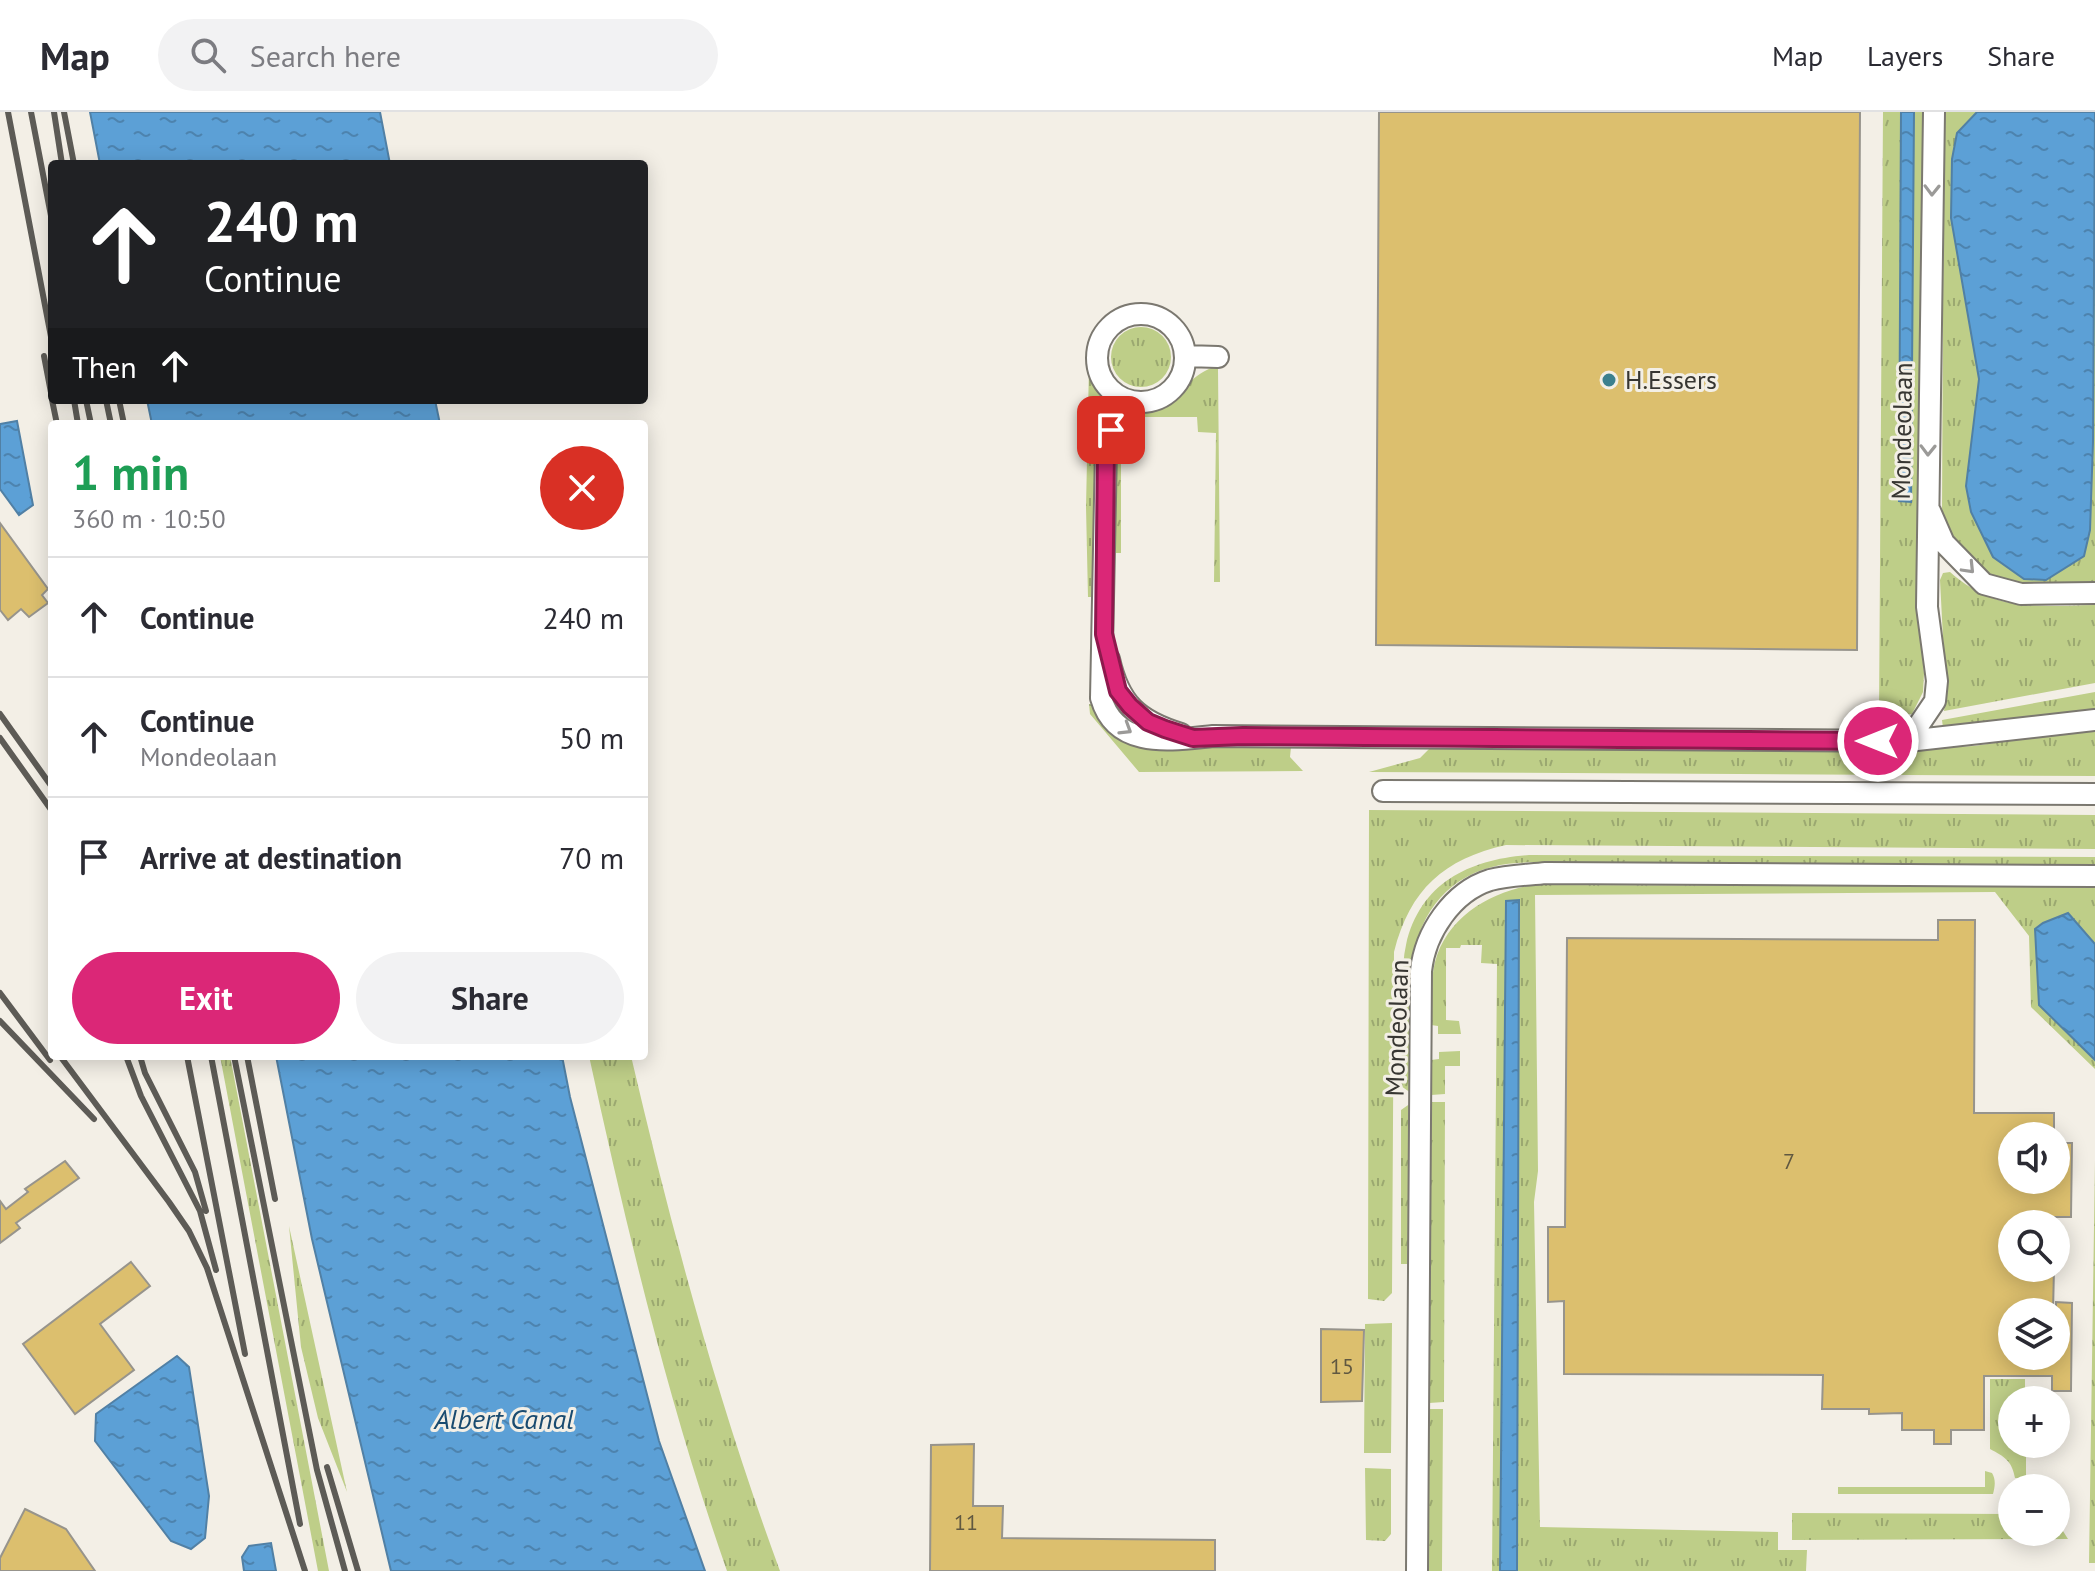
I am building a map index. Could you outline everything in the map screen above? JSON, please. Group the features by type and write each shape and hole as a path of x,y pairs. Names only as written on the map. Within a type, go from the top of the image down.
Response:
{"street":[{"name":"Mondeolaan","path":"1908,741 1935,701 1937,681 1927,607 1934,112"},
{"path":"1136,314 1147,314 1164,321 1179,334 1185,356 1178,380 1164,395 1145,402 1124,399 1105,383 1097,362 1104,334 1119,320 1136,314"},
{"path":"1185,356 1218,357"},
{"path":"1124,399 1106,449 1104,634 1118,691 1130,706 1148,722 1193,738 1908,741 2095,720"},
{"path":"1927,504 1944,543 1984,584 2021,594 2095,593"},
{"path":"1383,791 2095,794"},
{"name":"Mondeolaan","path":"1417,1571 1421,971 1428,940 1454,904 1470,890 1490,881 1546,873 2095,876"}],"green space":[{"path":"1883,112 1923,112 1919,624 1924,673 1923,692 1912,714 1879,717"},
{"path":"1944,112 2095,112 2095,584 2018,585 1995,577 1973,564 1950,539 1942,509"},
{"path":"1141,327 1153,329 1162,336 1169,345 1169,369 1162,378 1153,385 1141,387 1129,385 1120,378 1113,369 1111,357 1113,345 1120,336 1129,329"},
{"path":"1089,366 1103,402 1096,440 1095,597 1088,597"},
{"path":"1218,368 1220,582 1214,582 1216,433 1198,432 1197,417 1136,417 1137,437 1121,440 1121,553 1116,553 1116,447 1121,434 1132,419 1171,399 1198,375"},
{"path":"1950,572 1984,595 2001,601 2036,606 2095,605 2095,683 1944,711 1946,696 1940,580 1943,573"},
{"path":"2095,692 2095,710 1943,728 1942,720"},
{"path":"1089,704 1096,705 1113,733 1135,745 1291,747 1290,757 1303,771 1139,772 1090,714"},
{"path":"2095,730 2095,776 1369,772 1420,758 1430,748 1905,750 1974,746"},
{"path":"1369,810 2095,815 2095,849 1506,845 1484,851 1448,868 1420,894 1401,930 1394,952 1392,1293 1384,1301 1368,1299"},
{"path":"1529,855 2095,857 2095,866 1536,862 1492,867 1460,881 1446,892 1426,918 1419,934 1413,968 1411,1093 1401,1086 1403,965 1413,923 1423,905 1451,878 1487,862"},
{"path":"1533,885 2095,886 2095,1069 2031,1007 2029,936 1995,892 1535,895 1538,1171 1534,1202 1540,1527 1778,1532 1778,1550 1807,1550 1806,1571 1492,1571 1497,964 1481,963 1482,945 1446,948 1446,1020 1459,1021 1461,1034 1438,1034 1438,1026 1431,1025 1432,985 1441,946 1460,920 1486,901"},
{"path":"1460,1051 1460,1066 1445,1066 1445,1094 1431,1095 1431,1060 1439,1059 1439,1052"},
{"path":"221,1060 231,1060 329,1571 318,1571"},
{"path":"590,1060 632,1060 698,1316 736,1444 780,1571 727,1571 686,1444 618,1186"},
{"path":"1431,1102 1445,1102 1444,1402 1429,1403"},
{"path":"1411,1103 1410,1264 1401,1264 1401,1110"},
{"path":"2095,1160 2095,1563 2089,1563"},
{"path":"289,1226 347,1492 318,1418 301,1347"},
{"path":"1392,1323 1391,1453 1364,1453 1365,1324"},
{"path":"1990,1379 2025,1379 2025,1386 1998,1386 1998,1454 1990,1449"},
{"path":"1429,1409 1443,1409 1442,1571 1429,1571"},
{"path":"2004,1458 2026,1458 2026,1474 2014,1474"},
{"path":"1365,1468 1391,1469 1391,1534 1385,1541 1366,1540"},
{"path":"1985,1471 1992,1473 1995,1483 1993,1494 1838,1494 1838,1487 1985,1487"},
{"path":"1792,1513 1998,1514 1998,1539 1792,1540"}],"water":[{"path":"90,112 380,112 389,160 99,160"},
{"path":"1901,112 1914,112 1911,502 1899,501"},
{"path":"1977,112 2095,112 2090,530 2084,556 2046,580 2024,579 1993,557 1971,512 1966,486 1979,379 1951,218 1952,159 1957,133"},
{"path":"148,404 436,404 439,420 151,420"},
{"path":"17,421 33,505 19,515 0,489 0,424"},
{"path":"1519,900 1517,1571 1500,1571 1506,901"},
{"path":"2068,913 2095,944 2095,1060 2039,1005 2035,929"},
{"name":"Albert Canal","path":"277,1060 563,1060 659,1441 705,1571 391,1571 312,1239"},
{"path":"177,1356 189,1367 209,1496 205,1538 191,1549 171,1541 95,1441 96,1414"},
{"path":"271,1543 276,1571 244,1571 242,1557 249,1546"}],"building":[{"name":"H.Essers","path":"1379,112 1860,112 1857,650 1376,645"},
{"path":"0,523 48,589 42,595 48,603 29,617 21,609 8,620 0,610"},
{"path":"1938,920 1975,920 1974,1113 2054,1113 2054,1122 1998,1122 1998,1194 2070,1194 2072,1143 2071,1217 2070,1210 1998,1210 1998,1282 2054,1282 2053,1298 1998,1298 1998,1370 2070,1370 2072,1303 2071,1391 2070,1386 2052,1386 2052,1376 1984,1376 1984,1430 1951,1430 1951,1444 1934,1444 1934,1430 1902,1430 1902,1413 1869,1414 1869,1409 1822,1409 1823,1375 1564,1374 1564,1301 1548,1302 1548,1227 1565,1227 1567,938 1938,940"},
{"path":"65,1161 79,1178 16,1223 20,1228 0,1243 0,1201 6,1209 28,1192 25,1189"},
{"path":"131,1262 150,1286 100,1324 134,1370 75,1414 23,1344"},
{"path":"1321,1329 1364,1330 1362,1401 1321,1402"},
{"path":"974,1444 973,1506 1003,1506 1002,1538 1215,1540 1215,1571 930,1571 931,1445"},
{"path":"25,1509 66,1529 95,1571 0,1571 0,1558"}],"railway":[{"path":"8,112 48,321"},
{"path":"31,112 48,200"},
{"path":"54,112 61,160"},
{"path":"64,112 73,160"},
{"path":"44,356 48,377"},
{"path":"53,404 56,420"},
{"path":"75,404 77,420"},
{"path":"87,404 90,420"},
{"path":"107,404 110,420"},
{"path":"120,404 123,420"},
{"path":"0,714 48,781"},
{"path":"0,738 48,805"},
{"path":"0,993 48,1057"},
{"path":"0,1021 94,1119"},
{"path":"63,1060 169,1202 189,1231 207,1268 305,1571"},
{"path":"128,1060 141,1096 200,1211 216,1270"},
{"path":"141,1060 195,1172 206,1211"},
{"path":"188,1060 245,1354"},
{"path":"212,1060 300,1524"},
{"path":"235,1060 317,1470 345,1571"},
{"path":"248,1060 275,1199"},
{"path":"327,1467 358,1571"}],"place":[{"name":"H.Essers","path":"1609,380"}],"route":[{"path":"1111,430 1106,449 1104,634 1118,691 1148,722 1165,729 1193,738 1878,741"}]}
